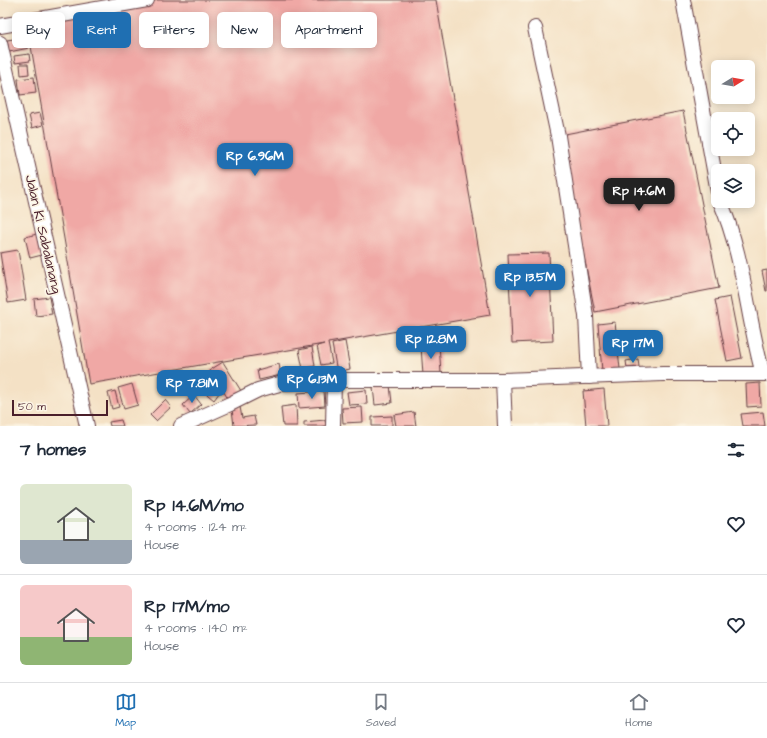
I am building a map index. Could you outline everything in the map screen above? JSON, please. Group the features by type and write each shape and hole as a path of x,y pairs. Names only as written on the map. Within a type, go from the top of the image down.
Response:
{"street":[{"path":"0,26 147,0"},
{"path":"683,0 713,164"},
{"path":"535,28 558,136 585,308 589,377"},
{"name":"Jalan Ki Sabalanang","path":"0,46 87,426"},
{"path":"181,426 258,390 284,384 334,380 503,380 663,374 765,374 757,351 735,240 723,208"},
{"path":"333,426 334,380"},
{"path":"503,380 506,426"}],"building":[{"path":"158,0 436,0 490,315 328,343 332,363 321,365 317,346 324,344 89,384 31,48 65,48 65,16 73,15 73,48 131,48 131,12 90,12"},
{"path":"12,39 12,48 29,48 9,52 7,40"},
{"path":"29,54 30,61 15,63 14,56"},
{"path":"20,64 28,64 29,74 21,75"},
{"path":"34,77 36,93 20,95 18,79"},
{"path":"683,111 719,288 595,312 560,135"},
{"path":"40,113 43,125 32,128 29,115"},
{"path":"37,234 42,255 30,258 25,237"},
{"path":"18,250 26,300 8,303 0,253"},
{"path":"549,253 553,341 512,343 508,254"},
{"path":"767,270 767,291 766,291 762,271"},
{"path":"49,297 52,314 36,316 34,299"},
{"path":"730,297 742,358 727,361 715,300"},
{"path":"615,322 620,369 602,371 598,324"},
{"path":"345,341 350,369 337,372 332,344"},
{"path":"439,344 441,373 423,375 421,346"},
{"path":"312,347 315,366 303,369 299,350"},
{"path":"638,359 639,367 627,368 626,361"},
{"path":"223,362 243,394 230,402 222,389 214,400 197,386 205,376 221,389 210,370"},
{"path":"279,364 281,375 259,380 257,370"},
{"path":"760,383 761,406 747,407 746,384"},
{"path":"132,384 138,405 124,409 118,388"},
{"path":"390,385 392,403 375,405 373,387"},
{"path":"604,389 607,426 586,426 583,391"},
{"path":"366,390 367,404 349,405 347,392"},
{"path":"115,391 119,407 112,409 108,393"},
{"path":"324,391 325,406 299,408 298,393"},
{"path":"194,395 201,404 190,414 183,405"},
{"path":"165,400 171,407 156,421 150,415"},
{"path":"296,405 297,426 283,426 281,407"},
{"path":"240,407 242,418 254,416 256,425 234,426 232,409"},
{"path":"362,407 363,422 343,423 342,408"},
{"path":"414,412 416,426 396,426 394,415"},
{"path":"763,412 765,426 743,426 741,414"},
{"path":"392,416 392,426 372,426 372,417"},
{"path":"121,420 123,426 110,426 109,422"},
{"path":"325,420 326,426 304,426 304,422"}]}
